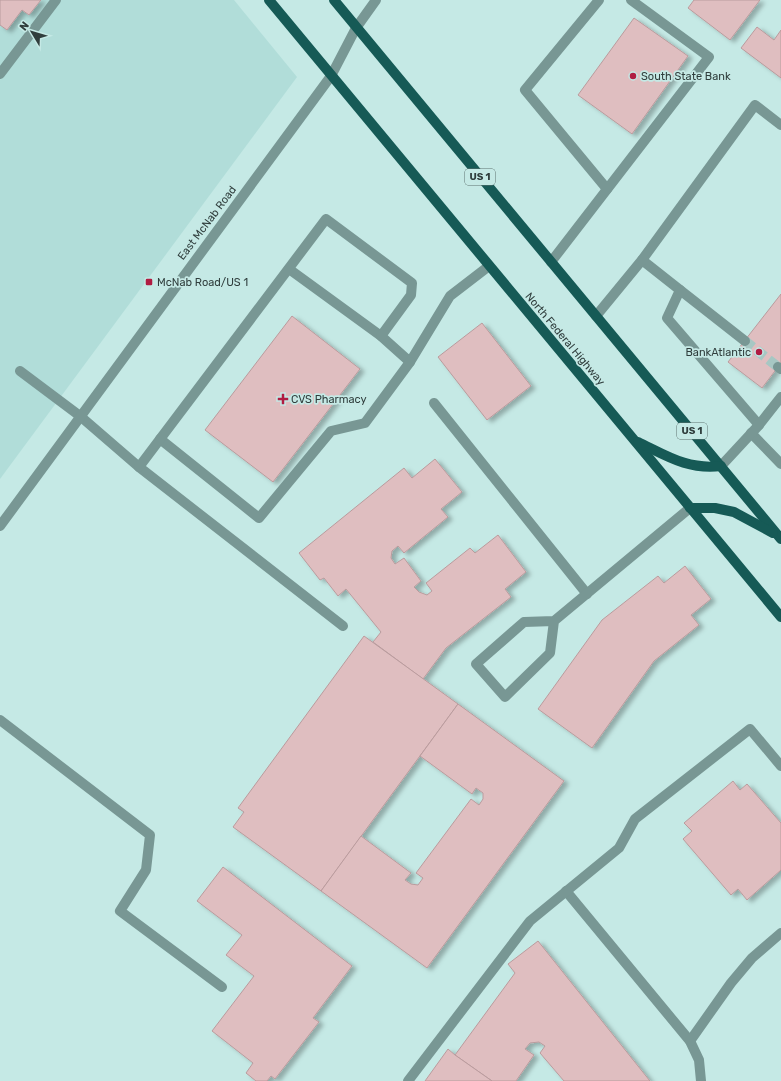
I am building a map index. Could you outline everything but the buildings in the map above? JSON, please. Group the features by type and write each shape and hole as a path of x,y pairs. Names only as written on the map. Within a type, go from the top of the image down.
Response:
{"main road":[{"name":"North Federal Highway","path":"269,0 781,616"},
{"name":"US 1","path":"334,0 780,537"},
{"path":"634,441 684,464 704,468 721,466"},
{"path":"690,508 715,508 734,512 780,537"}],"street":[{"path":"0,74 56,0"},
{"name":"East McNab Road","path":"0,526 331,76 356,28 376,0"},
{"path":"599,0 525,90 608,189"},
{"path":"551,262 709,57 631,0"},
{"path":"596,316 642,260 755,105 781,125"},
{"path":"139,467 326,219 412,283 411,295 381,336"},
{"path":"642,260 745,341"},
{"path":"160,439 259,518 331,431 365,423 410,362 450,296 490,266"},
{"path":"289,269 381,336 410,362"},
{"path":"680,290 667,318 759,425"},
{"path":"20,371 80,416 139,467 343,626"},
{"path":"721,466 759,425 781,397"},
{"path":"434,403 587,594"},
{"path":"752,433 781,464"},
{"path":"554,622 550,653 505,698 476,664 524,622 554,622 690,508"},
{"path":"0,720 150,834 146,870 120,911 222,987"},
{"path":"408,1081 530,921 619,848 635,819 750,729 781,766"},
{"path":"566,891 690,1041 699,1060 701,1081"},
{"path":"690,1041 731,983 752,958 781,933"}],"shaded area":[{"path":"0,0 234,0 297,77 0,479"}],"tunnel":[{"path":"745,341 778,367"}],"place":[{"name":"South State Bank","path":"633,76"},
{"name":"McNab Road/US 1","path":"149,282"},
{"name":"BankAtlantic","path":"759,352"},
{"name":"CVS Pharmacy","path":"283,399"}]}
